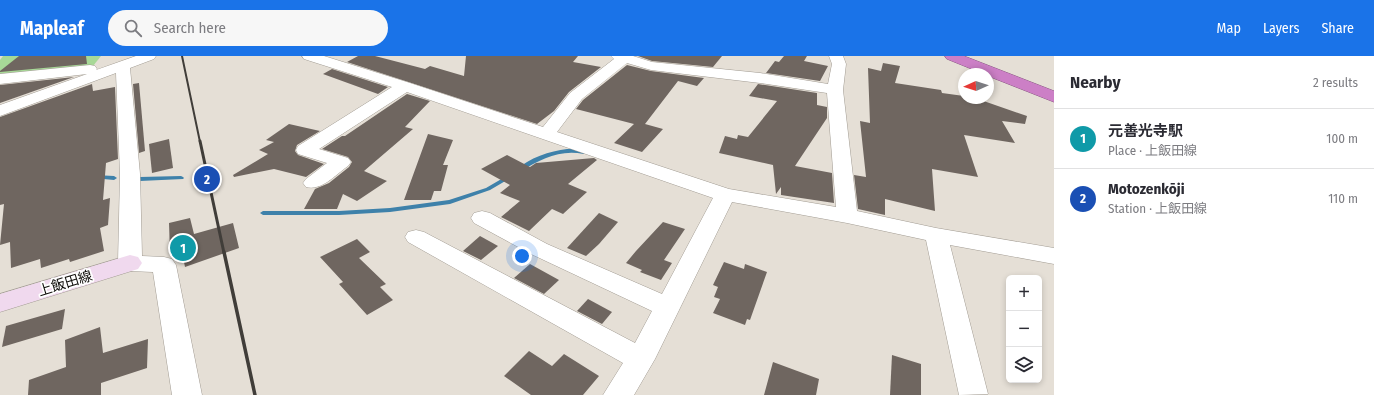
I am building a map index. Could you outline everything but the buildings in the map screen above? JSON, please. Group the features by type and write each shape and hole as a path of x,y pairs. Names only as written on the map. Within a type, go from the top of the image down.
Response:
{"highway":[{"path":"952,56 1054,97"}],"main road":[{"name":"上飯田線","path":"0,303 130,263"}],"street":[{"path":"0,111 149,56"},
{"path":"309,56 405,86 546,135 725,194 847,216 936,235 1054,256"},
{"path":"836,56 839,64 835,90 847,216"},
{"path":"546,135 576,96 621,61 622,57 651,66 760,78 835,90"},
{"path":"0,79 92,69 118,68"},
{"path":"118,68 130,174 130,263 164,265 187,395"},
{"path":"313,183 341,162 305,150 405,86"},
{"path":"618,395 641,359 725,194"},
{"path":"482,218 539,249 667,307"},
{"path":"936,235 973,394"},
{"path":"416,237 641,359"}],"green space":[{"path":"3,56 101,56 93,66 0,77 0,60"}],"waterway":[{"path":"519,170 550,154 567,150 584,152"},
{"path":"263,213 339,213 390,210 450,202 488,189 510,176"},
{"path":"95,177 114,178"},
{"path":"140,179 181,178"}],"railway":[{"path":"182,56 200,142"},
{"path":"200,141 224,253"},
{"path":"224,252 255,395"}],"place":[{"name":"Motozenkōji","path":"207,179"},
{"name":"元善光寺駅","path":"183,248"}]}
